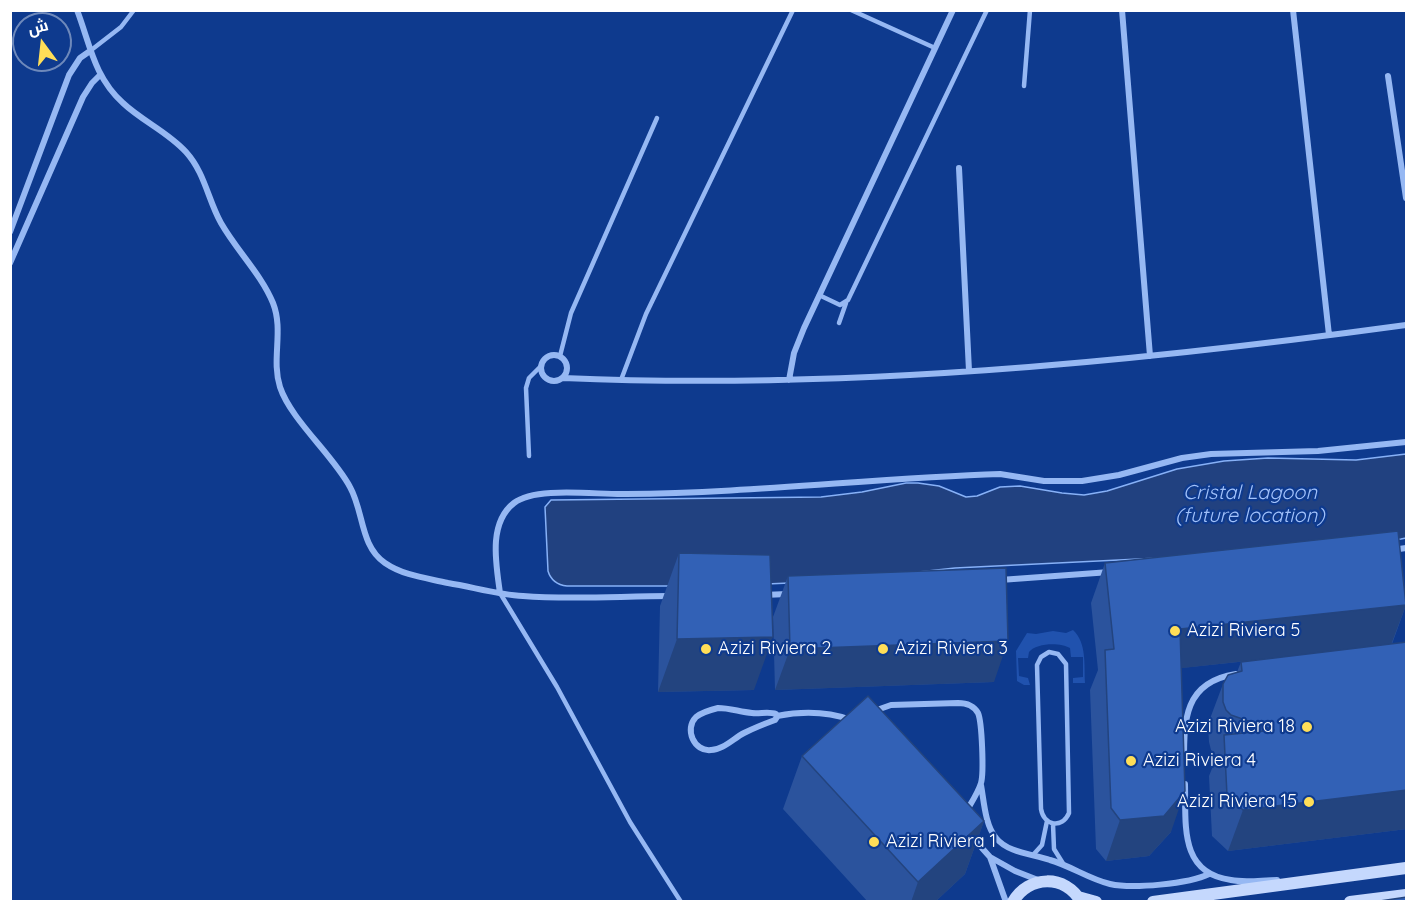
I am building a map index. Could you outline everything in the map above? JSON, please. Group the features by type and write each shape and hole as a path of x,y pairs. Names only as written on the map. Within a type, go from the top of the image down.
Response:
{"street":[{"path":"77,10 100,75 123,103 178,144 199,170 221,223 273,302 278,322 277,370 281,390 292,410 345,479 358,504 363,529 372,549 384,562 412,575 524,596 682,596"},
{"path":"789,380 798,340 953,10"},
{"path":"1122,10 1150,356"},
{"path":"1293,10 1329,335"},
{"path":"10,232 64,86 80,58 90,51"},
{"path":"10,263 83,97 100,75"},
{"path":"1388,76 1407,198"},
{"path":"959,168 969,371"},
{"path":"10,238 20,242"},
{"path":"563,378 567,368 564,359 560,356 549,355 540,367 544,377 553,381 563,378 789,380 969,371 1150,356 1407,325"},
{"path":"500,593 496,546 500,521 515,502 538,493 605,495 708,492 1000,474 1044,481 1082,481 1119,475 1182,458 1211,454 1318,451 1407,442"},
{"path":"1380,552 1407,548"},
{"path":"994,581 1122,572"},
{"path":"755,595 797,594"},
{"path":"1241,674 1224,676 1202,690 1191,703 1185,720 1186,840 1196,862 1209,874 1239,881 1308,882"},
{"path":"869,715 879,708 891,705 963,703 971,706 977,712 980,720 983,768 981,785 990,827 995,836 1006,846 1064,865 1108,884 1125,886 1188,881 1209,874"},
{"path":"777,716 772,712 711,710 694,719 691,735 696,745 712,750 775,720 777,716 799,712 825,713 861,725"},
{"path":"959,823 981,785"},
{"path":"966,830 990,857 1014,871 1041,881 1066,886 1080,899 1096,902"},
{"path":"990,857 1006,902"},
{"path":"1153,902 1407,868"},
{"path":"1013,902 1026,887 1041,881"},
{"path":"1350,902 1407,895"}],"lane":[{"path":"90,51 121,27 134,10"},
{"path":"621,380 646,314 794,10"},
{"path":"851,10 935,48"},
{"path":"839,323 846,303 987,10"},
{"path":"1024,86 1030,10"},
{"path":"560,356 572,313 657,118"},
{"path":"819,295 837,304 846,303"},
{"path":"529,456 526,388 529,378 540,367"},
{"path":"500,593 557,687 630,822 681,902"},
{"path":"1049,652 1062,657 1066,664 1070,808 1065,820 1053,824 1042,816 1041,809 1037,665 1041,657 1049,652"},
{"path":"1033,855 1042,845 1047,821"},
{"path":"1053,824 1054,849 1064,865"}],"shaded area":[{"path":"1073,630 1083,648 1085,683 1073,683 1073,678 1083,677 1083,657 1071,657 1070,648 1054,644 1032,649 1028,658 1018,658 1019,676 1028,678 1030,685 1017,681 1016,651 1027,633 1053,631 1066,633"}],"water":[{"name":"Cristal Lagoon (future location)","path":"1406,454 1406,538 1401,539 1180,557 955,568 836,581 720,586 567,586 555,582 548,571 545,507 551,500 821,497 906,483 939,486 966,497 977,496 1000,487 1020,486 1084,495 1107,491 1177,469 1224,461 1268,458 1356,460"}],"building":[{"path":"1398,531 1406,605 1180,629 1185,791 1164,816 1120,820 1111,808 1105,650 1114,649 1105,563"},
{"path":"679,553 770,555 773,637 677,639"},
{"path":"1006,568 1008,641 790,649 788,576"},
{"path":"1407,642 1407,790 1243,810 1227,795 1224,735 1274,730 1231,715 1226,710 1223,702 1223,684 1228,675 1242,671 1241,662"},
{"path":"868,696 984,821 918,882 802,756"},
{"path":"1407,897 1407,902 1373,902"}],"place":[{"name":"Azizi Riviera 5","path":"1175,631"},
{"name":"Azizi Riviera 2","path":"706,649"},
{"name":"Azizi Riviera 3","path":"883,649"},
{"name":"Azizi Riviera 18","path":"1307,727"},
{"name":"Azizi Riviera 4","path":"1131,761"},
{"name":"Azizi Riviera 15","path":"1309,802"},
{"name":"Azizi Riviera 1","path":"874,842"}]}
